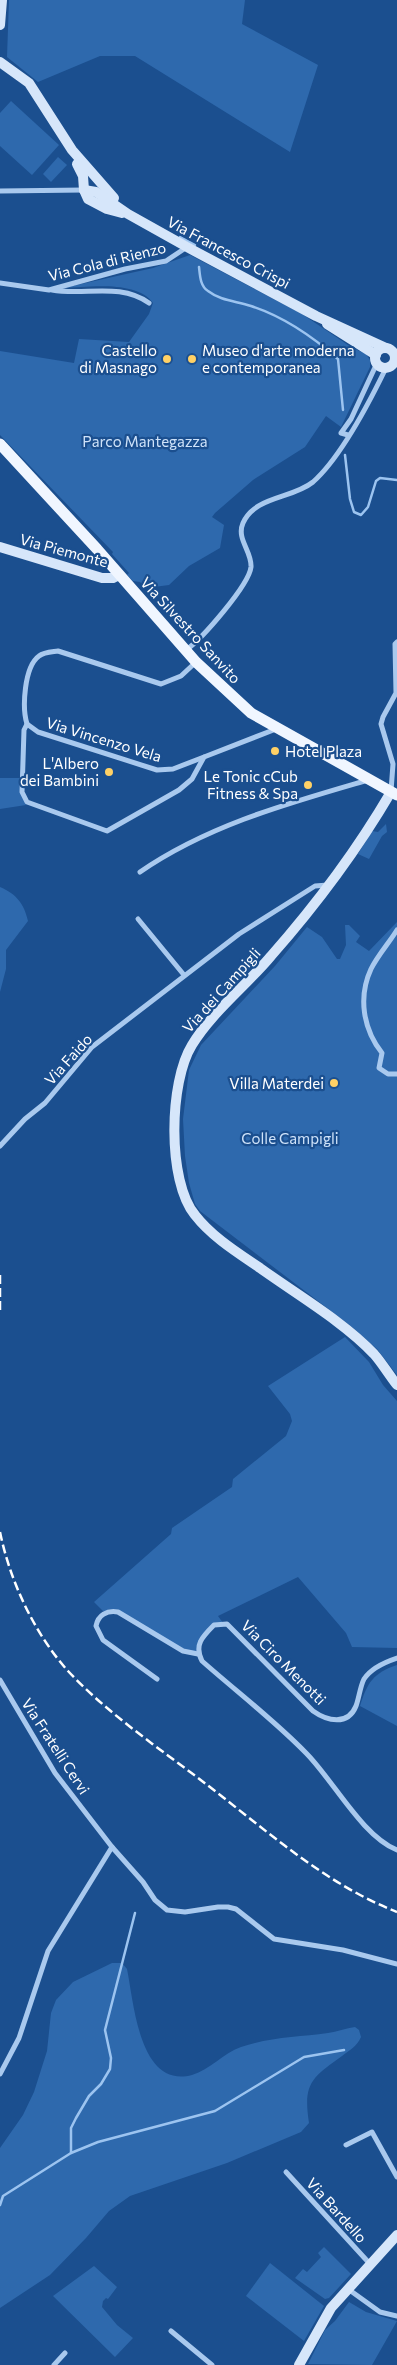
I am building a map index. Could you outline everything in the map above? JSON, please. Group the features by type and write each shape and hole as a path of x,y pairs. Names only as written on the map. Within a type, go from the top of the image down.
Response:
{"main road":[{"name":"Via Silvestro Sanvito","path":"0,444 120,575 196,662 251,713 276,729 394,793"}],"street":[{"path":"0,25 2,0"},
{"name":"Via Francesco Crispi","path":"0,62 29,83 72,150 128,214"},
{"name":"Via Francesco Crispi","path":"72,150 83,176 84,190 91,201 107,209 128,214 187,248 316,316 388,359"},
{"path":"0,191 84,190"},
{"name":"Via Cola di Rienzo","path":"0,283 49,290 125,269 166,261 187,248"},
{"path":"49,290 68,292 115,290 142,298 149,303"},
{"path":"348,435 341,433 388,359"},
{"path":"186,650 205,634 249,575 250,561 241,536 243,524 250,514 265,503 304,488 314,481 329,464 366,408 388,359"},
{"name":"Via Piemonte","path":"0,548 102,578 113,578 120,575"},
{"path":"394,793 393,764 382,724 383,717 396,693 395,644 397,642"},
{"name":"Via Vincenzo Vela","path":"196,662 181,676 161,684 58,651 48,652 34,661 30,669 23,707 27,724 24,730 22,792 27,802 107,831 179,790 192,779 204,757"},
{"name":"Via Vincenzo Vela","path":"27,724 38,732 157,770 174,769 276,729"},
{"path":"140,872 165,854 199,836 232,823 368,780"},
{"name":"Via dei Campigli","path":"394,793 329,885 270,957 218,1012 192,1045 182,1068 174,1122 175,1148 186,1198 198,1219 208,1230 242,1256 350,1332 374,1354 397,1384"},
{"name":"Via Faido","path":"0,1146 25,1119 45,1103 91,1048 239,934 314,886 329,885"},
{"path":"138,919 184,975"},
{"path":"397,930 372,968 365,984 363,1007 367,1028 382,1054 379,1068 388,1074 397,1074"},
{"path":"157,1679 103,1640 96,1626 100,1617 108,1612 118,1612 183,1650 191,1654 198,1654 202,1661 305,1752 327,1775 362,1822 385,1843 397,1850"},
{"name":"Via Ciro Menotti","path":"198,1654 201,1638 214,1625 227,1624 313,1711 323,1718 337,1720 345,1719 356,1707 364,1680 374,1668 397,1658"},
{"name":"Via Fratelli Cervi","path":"0,1680 54,1772 112,1848 143,1882 155,1900 167,1910 185,1912 228,1907 236,1910 274,1939 343,1950 397,1964"},
{"path":"0,2074 19,2038 48,1951 112,1848"},
{"path":"346,2145 372,2132 397,2177"},
{"name":"Via Bardello","path":"286,2172 370,2264"},
{"path":"299,2365 322,2322 347,2289 397,2236"},
{"path":"347,2289 380,2312 397,2316"},
{"path":"171,2331 212,2365"},
{"path":"54,2365 65,2353"}],"green space":[{"path":"9,0 245,0 242,24 318,65 290,152 135,56 100,56 38,82 7,57"},
{"path":"11,101 59,145 32,175 0,146 0,113"},
{"path":"58,157 67,165 51,182 43,174"},
{"name":"Parco Mantegazza","path":"190,255 302,314 351,347 366,354 370,360 370,367 341,427 326,416 305,447 253,480 215,513 212,517 224,525 220,548 189,566 169,585 146,588 140,582 133,581 127,575 129,573 112,554 113,552 0,435 0,351 74,363 79,339 129,342 149,314 153,303 146,296 136,291 111,286 63,288 153,268"},
{"path":"0,778 20,778 21,794 26,805 0,809"},
{"path":"386,824 387,832 382,836 369,859 358,854 372,831 378,832"},
{"path":"0,887 11,893 22,904 28,921 6,950 6,969 0,992"},
{"name":"Colle Campigli","path":"397,922 397,1375 377,1349 352,1327 200,1211 195,1204 189,1183 183,1119 189,1070 201,1045 275,966 307,927 322,937 337,959 340,959 346,945 345,925 349,925 360,936 356,942 369,951"},
{"path":"345,1337 369,1362 383,1385 397,1401 397,1648 352,1647 346,1633 298,1577 218,1616 223,1623 218,1623 201,1638 198,1654 191,1654 112,1611 103,1611 94,1602 171,1534 172,1528 232,1487 233,1479 286,1436 292,1421 290,1414 268,1386"},
{"path":"397,1665 397,1726 360,1706 365,1691 372,1680 382,1672"},
{"path":"112,1963 122,1963 127,1969 137,2021 142,2040 150,2057 160,2069 174,2076 199,2073 234,2050 263,2041 355,2027 359,2030 361,2037 353,2048 323,2070 312,2083 307,2099 309,2123 301,2132 227,2163 130,2196 109,2211 50,2275 0,2308 0,2148 23,2115 34,2092 47,2051 51,2013 56,2000 73,1982"},
{"path":"324,2247 351,2274 329,2298 325,2299 295,2278 303,2269 307,2272 321,2257 318,2253"},
{"path":"270,2263 324,2306 304,2341 246,2296"},
{"path":"94,2266 117,2287 108,2299 106,2298 103,2301 102,2307 117,2325 133,2338 115,2357 53,2296"},
{"path":"349,2302 366,2312 397,2321 372,2365 308,2364 325,2330 335,2321"}],"waterway":[{"path":"180,237 195,245"},
{"path":"199,267 205,289 223,299 263,310 287,322 308,335 338,359 343,410"},
{"path":"345,455 350,499 354,512 361,515 368,507 376,481 380,478 397,480"},
{"path":"0,2205 3,2196 71,2153 71,2128 89,2096 101,2084 110,2069 111,2058 105,2030 135,1913"},
{"path":"71,2153 98,2142 215,2111 304,2057 344,2050"}],"railway":[{"path":"0,1275 0,1311"},
{"path":"0,1532 10,1569 34,1623 56,1656 83,1687 134,1730 297,1855 345,1887 397,1912"}],"place":[{"name":"Castello di Masnago","path":"167,359"},
{"name":"Museo d'arte moderna e contemporanea","path":"192,359"},
{"name":"Hotel Plaza","path":"275,751"},
{"name":"L'Albero dei Bambini","path":"109,772"},
{"name":"Le Tonic cCub Fitness & Spa","path":"308,785"},
{"name":"Villa Materdei","path":"334,1083"}]}
